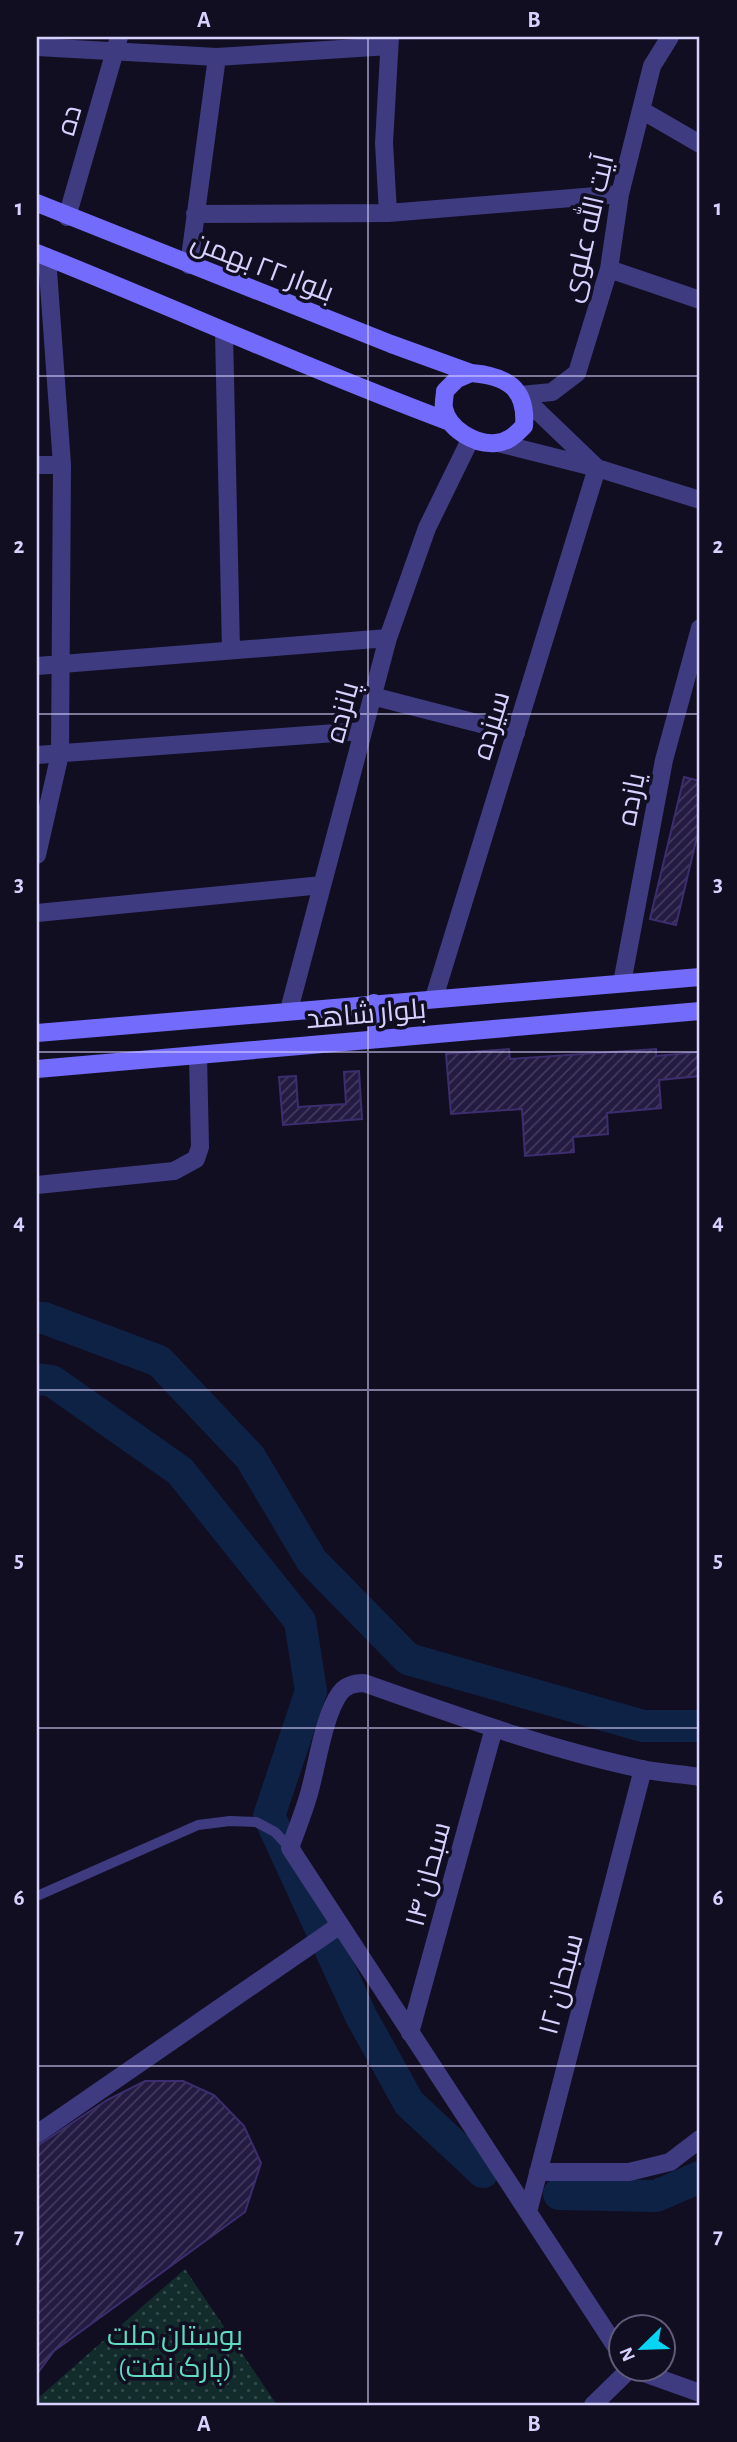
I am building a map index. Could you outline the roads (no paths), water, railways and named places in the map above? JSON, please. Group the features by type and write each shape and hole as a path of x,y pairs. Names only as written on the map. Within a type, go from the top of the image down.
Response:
{"main road":[{"name":"بلوار ۲۲ بهمن","path":"37,203 189,265 471,373"},
{"path":"42,255 373,393 450,422 471,438 498,443 513,438 524,426 525,409 521,395 498,378 471,373 457,379 445,391 444,407 450,422"},
{"name":"بلوار شاهد","path":"37,1032 700,976"},
{"path":"374,1003 378,1039"},
{"name":"بلوار شاهد","path":"37,1069 700,1010"}],"street":[{"name":"آیت الله علوی","path":"521,395 552,392 577,373 609,269 620,194 643,111 652,66 670,37"},
{"path":"37,47 117,44 217,57 390,42 384,143 388,213"},
{"name":"ده","path":"67,217 117,44"},
{"path":"189,265 217,57"},
{"path":"643,111 700,144"},
{"path":"195,214 388,213 620,194"},
{"path":"37,855 60,754 61,666 62,465 42,255"},
{"path":"609,269 700,300"},
{"path":"224,332 231,650"},
{"path":"37,375 55,377"},
{"path":"521,395 597,468"},
{"name":"پانزده","path":"289,1010 387,638 427,527 471,438"},
{"path":"498,443 597,468 700,500"},
{"path":"37,465 62,465"},
{"name":"سیزده","path":"434,998 597,468"},
{"name":"یازده","path":"622,983 664,760 700,628"},
{"path":"37,666 387,638"},
{"path":"372,696 516,733"},
{"path":"37,755 363,732"},
{"path":"37,913 322,885"},
{"path":"37,1185 174,1171 196,1158 200,1147 198,1055"},
{"path":"608,2336 290,1848 308,1798 331,1709 345,1688 354,1683 364,1683 494,1728 643,1769 700,1777"},
{"name":"سبحان ۱۴","path":"411,2033 494,1728"},
{"name":"سبحان ۱۲","path":"528,2212 643,1769"},
{"path":"37,2132 340,1925"},
{"path":"538,2172 629,2172 670,2162 700,2139"},
{"path":"593,2405 617,2382"},
{"path":"660,2382 693,2396"}],"lane":[{"path":"37,1896 198,1825 230,1821 257,1822 275,1832 290,1848"}],"waterway":[{"path":"37,1318 44,1318 159,1361 250,1457 312,1561 408,1659 643,1726 700,1726"},
{"path":"37,1379 52,1381 180,1471 300,1621 311,1691 269,1816 361,2016 409,2103 483,2172"},
{"path":"559,2194 656,2196 700,2177"}],"park label":[{"name":"بوستان ملت (پارک نفت)","path":"175,2351"}]}
